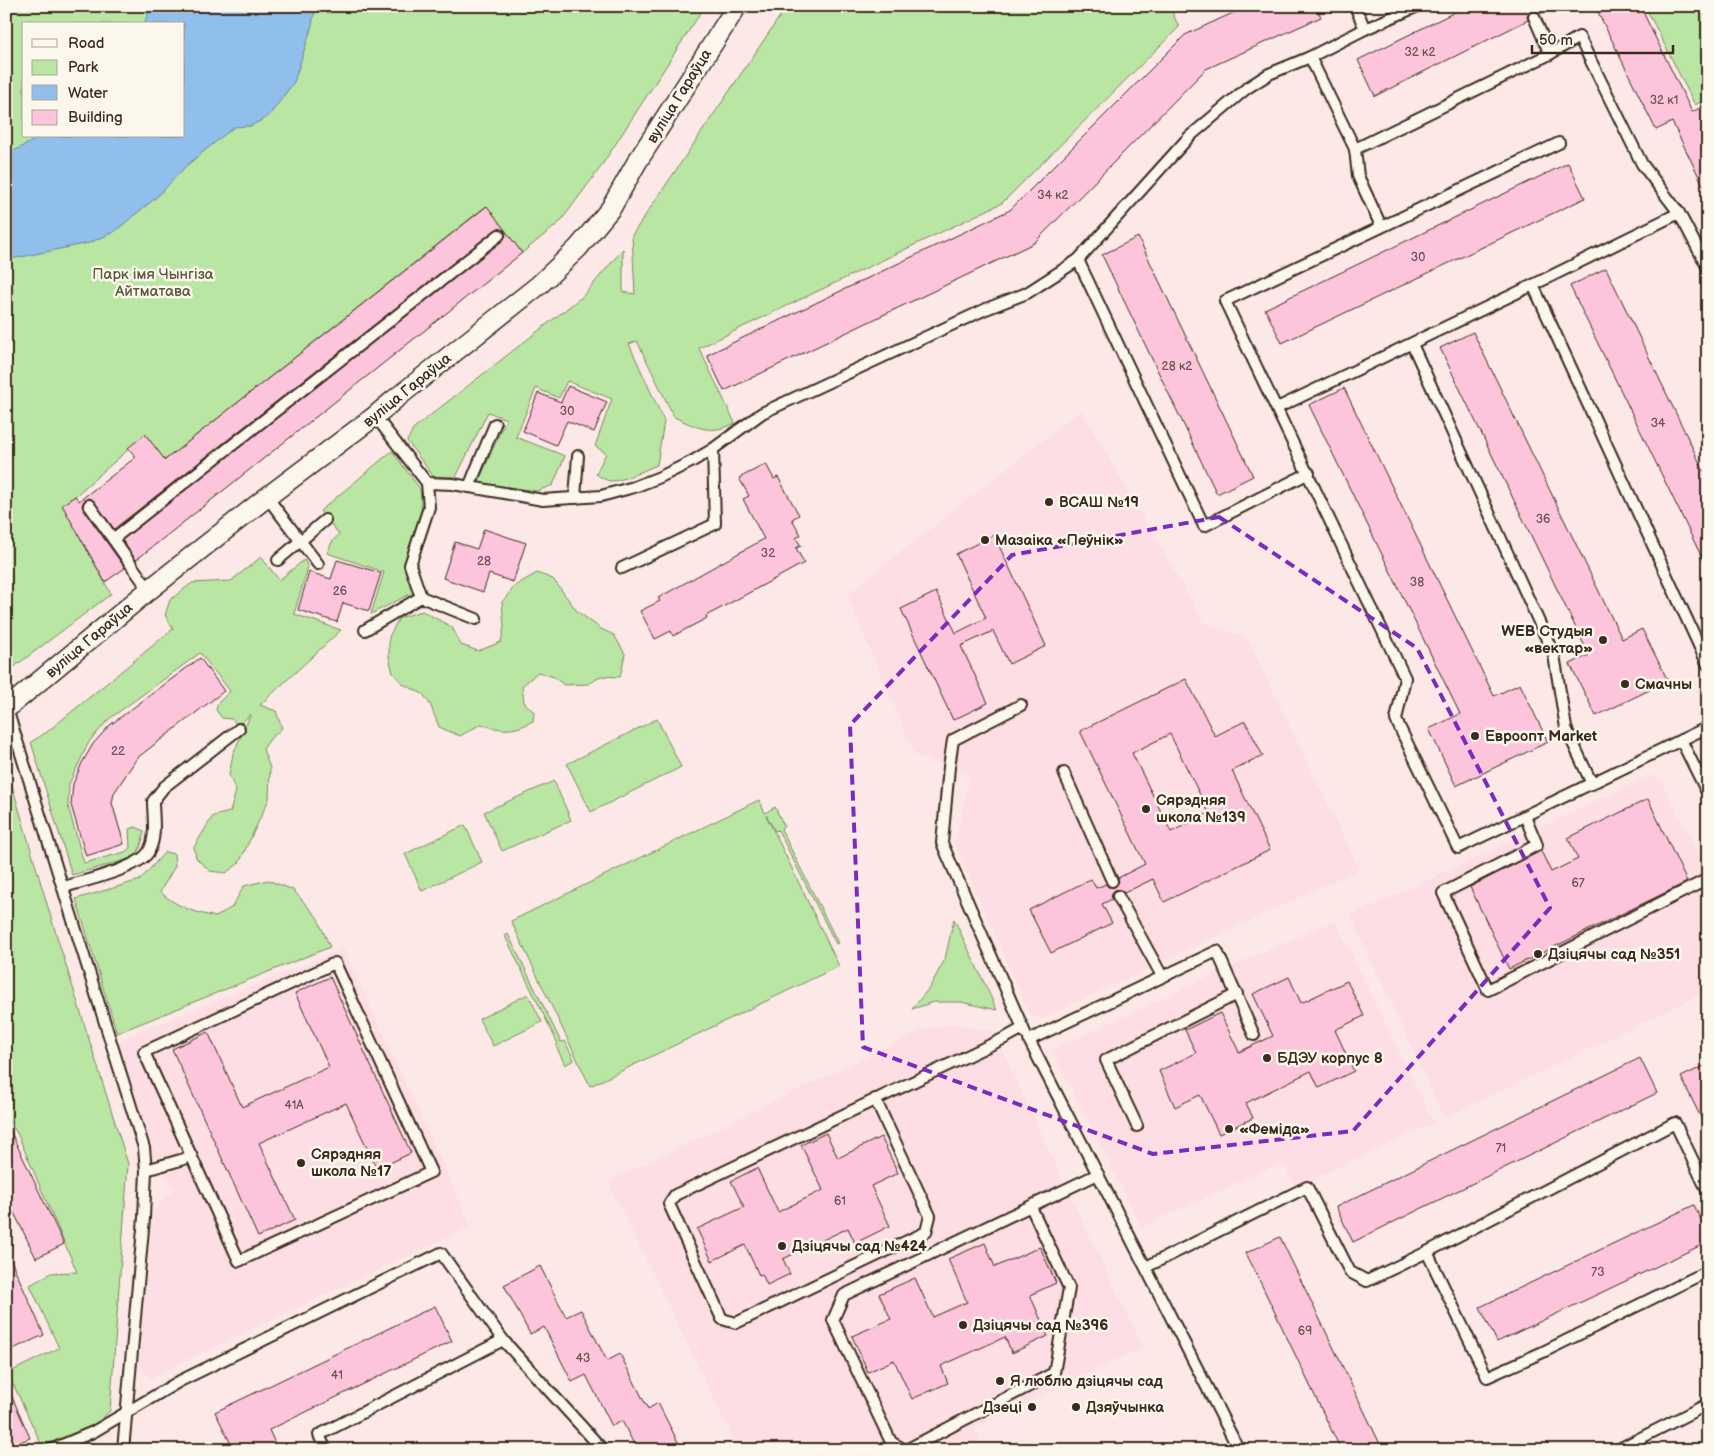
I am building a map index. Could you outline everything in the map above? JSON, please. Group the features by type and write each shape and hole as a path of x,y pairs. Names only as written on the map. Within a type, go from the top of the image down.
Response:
{"street":[{"name":"вуліца Гараўца","path":"6,709 149,590 267,497 375,416 539,285 578,248 611,208 637,162 737,6"}],"lane":[{"path":"1355,6 1365,28"},
{"path":"427,483 469,487 543,500 601,496 634,487 660,477 713,449 762,413 986,310 1028,293 1078,260 1189,137 1247,88 1269,74 1310,57 1365,28 1418,6"},
{"path":"1534,17 1550,54"},
{"path":"1354,149 1550,54 1579,37 1642,164 1679,213 1708,268"},
{"path":"1310,57 1354,149 1358,176 1382,226"},
{"path":"1559,143 1225,301 1309,473 1405,678 1396,720 1458,848 1708,727"},
{"path":"1277,408 1679,213"},
{"path":"113,539 499,235"},
{"path":"1078,260 1204,526 1309,473"},
{"path":"1533,285 1708,665"},
{"path":"1412,344 1554,655 1566,728 1592,784"},
{"path":"375,416 427,483 430,507 410,565 421,597 476,619"},
{"path":"469,487 495,424"},
{"path":"622,568 715,524 713,449"},
{"path":"575,498 578,456"},
{"path":"267,497 318,564"},
{"path":"89,505 149,590"},
{"path":"278,560 325,520"},
{"path":"365,630 421,597"},
{"path":"1020,705 954,740 949,767 942,843 1023,1028 1239,1450"},
{"path":"6,709 64,887 144,1148 146,1170 144,1218 123,1450"},
{"path":"64,887 134,865 148,853 154,834 153,801 164,787 240,729"},
{"path":"1681,740 1708,794"},
{"path":"1064,773 1112,881"},
{"path":"1525,816 1537,845 1443,892 1488,990 1708,880"},
{"path":"1118,896 1162,976"},
{"path":"1029,1040 1218,951 1254,1035"},
{"path":"335,963 431,1172 240,1261 191,1155 144,1052 335,963"},
{"path":"1137,1126 1106,1060 1237,994"},
{"path":"875,1099 930,1216 926,1232 736,1323 722,1319 669,1204 675,1195 875,1099 1023,1028"},
{"path":"1146,1267 1308,1187 1350,1272 1367,1281 1427,1252 1675,1123 1708,1192"},
{"path":"146,1170 184,1159 191,1155"},
{"path":"1031,1207 1068,1288 1054,1373 906,1450 891,1442 833,1320 844,1295 1098,1174"},
{"path":"1427,1252 1487,1377 1560,1344 1708,1271"},
{"path":"50,1450 93,1432 180,1381 441,1253 504,1340 602,1450"},
{"path":"326,1450 319,1435 504,1340"},
{"path":"1617,1450 1708,1404"}],"highlighted area":[{"path":"1219,517 1417,648 1550,908 1353,1131 1153,1154 863,1047 850,725 1012,555"}],"shaded area":[{"path":"1081,410 1204,623 1247,638 1359,869 1043,1018 1031,1017 955,844 970,774 915,755 847,595"},
{"name":"Дзіцячы сад №351","path":"1652,775 1660,779 1708,874 1708,991 1444,1118 1351,916"},
{"path":"1335,921 1434,1123 1296,1187 1282,1162 1142,1227 1052,1050 1226,969"},
{"name":"Сярэдняя школа №17","path":"344,949 471,1226 151,1378 139,1365 153,1211 174,1190 158,1161 150,1165 116,1041"},
{"path":"952,1024 993,1031 1143,1347 974,1428 984,1450 739,1450 608,1182 922,1030"}],"green space":[{"name":"Парк імя Чынгіза Айтматава","path":"6,6 705,6 598,171 560,222 522,253 486,206 165,460 145,435 63,505 111,594 6,673"},
{"path":"787,6 1169,6 1179,27 1002,203 699,348 735,423 718,429 704,429 674,417 637,341 629,344 664,421 657,465 615,481 606,480 596,474 606,453 595,446 612,399 567,381 559,398 536,388 516,437 565,456 553,485 537,491 478,483 506,419 488,412 456,477 433,476 407,441 414,428 583,296 623,249 623,292 635,294 632,235"},
{"path":"1645,6 1708,6 1708,98 1695,105"},
{"path":"392,451 420,489 422,515 405,565 414,592 371,614 384,572 327,553 332,542 339,534 320,511"},
{"path":"261,557 279,580 304,560 308,567 294,614 341,630 260,705 276,711 282,728 270,739 263,749 270,768 269,799 239,863 226,873 210,871 196,858 194,847 213,816 230,812 236,791 229,775 233,754 251,714 238,726 232,719 222,718 216,710 218,703 230,691 200,653 109,719 89,742 69,784 68,806 84,863 125,852 130,848 129,829 136,827 144,831 141,846 133,858 72,875 31,742 47,732 173,629 165,615 170,600 192,583 231,581"},
{"path":"537,573 553,579 577,611 601,629 614,635 625,654 620,677 602,676 588,684 564,685 554,677 538,672 522,686 524,702 534,712 533,721 513,729 495,728 481,724 460,736 439,727 430,704 423,694 403,684 393,673 389,657 389,637 399,618 422,611 452,627 461,645 478,651 501,642 504,627 502,602 516,585"},
{"path":"657,719 681,767 591,812 567,764"},
{"path":"6,765 49,911 128,1164 110,1411 91,1429 43,1448 8,1373 59,1348 30,1285 51,1273 77,1272 17,1133 6,1117"},
{"path":"554,781 571,820 502,851 484,812"},
{"path":"759,800 765,813 775,807 784,826 781,829 838,943 836,944 778,830 775,831 766,815 839,966 590,1086 511,921"},
{"path":"465,825 482,862 422,891 405,854"},
{"path":"165,852 174,854 175,866 160,892 173,902 193,911 216,917 232,907 244,886 268,880 293,890 317,917 330,947 117,1033 76,899 140,880"},
{"path":"954,919 997,1010 961,1002 934,1002 912,1009 930,987 945,959"},
{"path":"508,934 561,1042 565,1041 574,1060 565,1065 556,1046 558,1044 505,936"},
{"path":"528,994 542,1022 493,1046 479,1019"}],"water":[{"path":"151,6 316,6 311,29 294,82 269,116 251,126 234,127 186,166 159,195 114,232 89,243 6,260 6,155 38,138 185,138 185,22 145,22"}],"building":[{"path":"1248,6 1316,6 1321,17 1206,69 1034,243 724,391 707,355 1010,210 1185,35"},
{"path":"1467,6 1556,6 1540,14 1535,10 1531,11 1527,16 1528,20 1375,96 1358,60"},
{"path":"1595,6 1640,6 1692,112 1708,104 1708,195 1672,122 1656,130"},
{"path":"1568,163 1585,198 1282,343 1265,309"},
{"path":"487,206 522,253 136,560 122,540 503,240 506,234 504,230 498,228 495,230 114,529 94,501 89,498 85,500 82,505 83,509 125,568 105,582 62,505 75,496 79,501 136,457 128,448 145,434 165,460"},
{"path":"1138,237 1253,476 1217,494 1102,255"},
{"path":"1606,268 1708,480 1708,570 1570,286"},
{"path":"1473,332 1622,639 1642,629 1668,681 1596,716 1570,664 1589,655 1440,348"},
{"path":"568,386 607,402 594,432 567,421 556,445 523,431 538,393 561,402"},
{"path":"1344,388 1494,696 1520,684 1548,742 1456,786 1429,729 1460,714 1309,405"},
{"path":"766,464 774,479 778,477 799,515 792,519 801,535 796,538 801,546 796,548 804,563 673,636 671,631 655,639 640,611 660,601 658,598 764,539 743,499 749,496 739,478"},
{"path":"484,529 526,543 513,582 489,574 483,592 443,578 455,542 477,549"},
{"path":"994,535 1046,646 1009,664 993,631 961,646 988,703 953,720 901,609 936,592 956,633 986,618 956,554"},
{"path":"337,560 381,573 369,611 343,603 337,622 298,610 309,572 331,579"},
{"path":"200,658 224,691 137,758 114,793 112,803 124,844 86,856 71,805 73,784 82,763 93,744 110,725"},
{"path":"1186,679 1215,736 1245,721 1263,756 1232,771 1270,850 1164,902 1153,879 1124,893 1121,890 1115,890 1112,893 1112,899 1102,904 1112,923 1051,953 1029,910 1091,879 1096,888 1106,884 1108,887 1114,887 1119,882 1118,878 1145,864 1080,731","holes":["1170,734 1209,813 1171,832 1132,753"]},
{"path":"1648,799 1687,882 1509,969 1470,887 1541,851 1551,872 1578,859 1568,838"},
{"path":"330,977 411,1153 377,1169 346,1103 259,1143 295,1220 258,1237 172,1049 208,1032 242,1107 329,1067 295,993"},
{"name":"БДЭУ корпус 8","path":"1289,977 1301,1003 1347,981 1364,1016 1335,1030 1354,1071 1319,1088 1311,1071 1246,1103 1253,1118 1219,1134 1200,1095 1175,1107 1159,1071 1196,1053 1185,1030 1220,1013 1239,1052 1273,1036 1253,994"},
{"path":"1640,1058 1657,1093 1353,1242 1336,1207"},
{"path":"1708,1064 1708,1132 1681,1077"},
{"path":"6,1122 64,1244 36,1258 6,1196"},
{"path":"826,1133 838,1158 881,1137 898,1173 871,1186 890,1226 855,1243 848,1228 783,1259 790,1274 767,1285 762,1274 759,1275 745,1245 712,1261 697,1229 744,1207 731,1181 757,1168 778,1212 823,1190 801,1145"},
{"path":"1694,1205 1708,1234 1708,1242 1497,1342 1480,1307"},
{"path":"1280,1237 1383,1450 1341,1450 1246,1253"},
{"path":"985,1243 995,1267 1040,1247 1056,1283 1030,1295 1048,1336 1012,1353 1005,1337 941,1366 948,1383 912,1399 894,1360 868,1372 852,1336 891,1319 879,1294 915,1278 933,1317 967,1302 948,1259"},
{"path":"6,1249 44,1335 6,1352"},
{"path":"540,1266 566,1317 581,1310 607,1361 620,1354 648,1409 658,1403 682,1450 637,1450 622,1421 612,1426 586,1375 572,1382 544,1327 530,1334 504,1285"},
{"path":"435,1306 452,1341 269,1430 278,1450 234,1450 215,1412"},
{"path":"6,1383 30,1438 6,1448"}],"place":[{"name":"ВСАШ №19","path":"1049,502"},
{"name":"Мазаіка «Пеўнік»","path":"985,540"},
{"name":"WEB Студыя «вектар»","path":"1603,640"},
{"name":"Смачны","path":"1625,684"},
{"name":"Евроопт Market","path":"1475,736"},
{"name":"Сярэдняя школа №139","path":"1146,809"},
{"name":"Дзіцячы сад №351","path":"1538,954"},
{"name":"БДЭУ корпус 8","path":"1267,1058"},
{"name":"«Феміда»","path":"1229,1129"},
{"name":"Сярэдняя школа №17","path":"301,1163"},
{"name":"Дзіцячы сад №424","path":"782,1246"},
{"name":"Дзіцячы сад №396","path":"963,1325"},
{"name":"Я люблю дзіцячы сад","path":"1000,1381"},
{"name":"Дзеці","path":"1032,1407"},
{"name":"Дзяўчынка","path":"1076,1407"}]}
